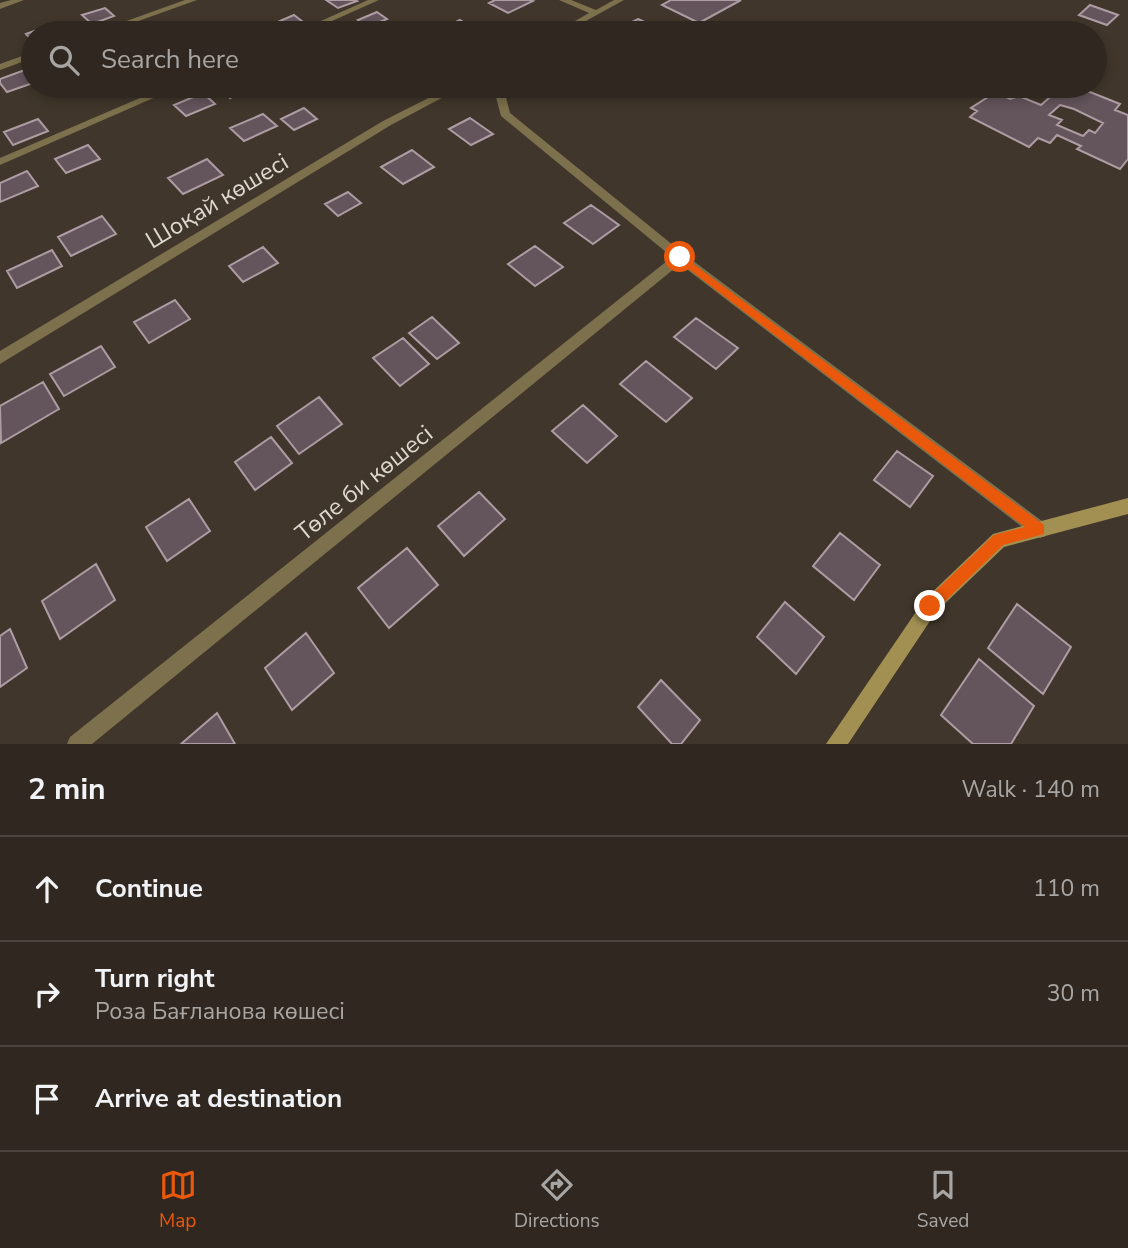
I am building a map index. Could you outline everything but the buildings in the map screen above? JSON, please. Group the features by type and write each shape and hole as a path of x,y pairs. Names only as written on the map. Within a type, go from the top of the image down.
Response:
{"street":[{"path":"0,6 20,0"},
{"path":"132,21 193,0"},
{"path":"326,21 375,0"},
{"path":"564,0 597,13"},
{"path":"581,21 620,0"},
{"path":"0,66 21,59"},
{"path":"0,162 148,98"},
{"name":"Шоқай көшесі","path":"0,358 387,122 435,98"},
{"path":"501,98 505,114 680,257 1040,530"},
{"name":"Төле би көшесі","path":"77,744 680,257"},
{"path":"836,744 930,606 999,540 1128,506"}],"route":[{"path":"680,257 1040,530 999,540 930,606"}]}
